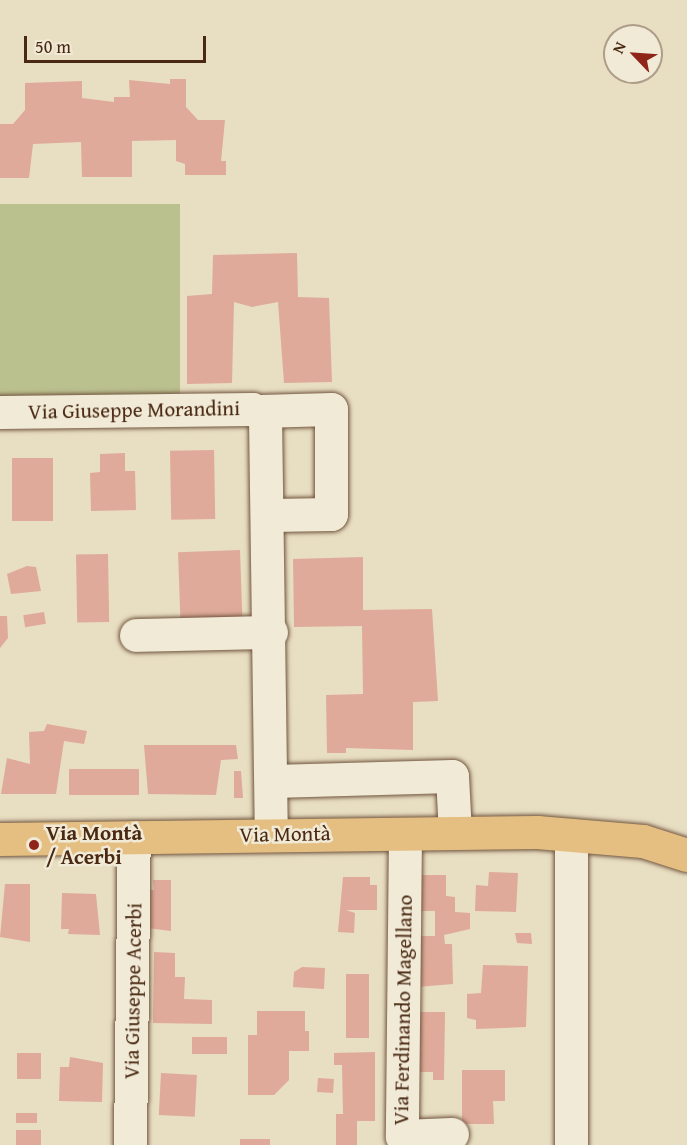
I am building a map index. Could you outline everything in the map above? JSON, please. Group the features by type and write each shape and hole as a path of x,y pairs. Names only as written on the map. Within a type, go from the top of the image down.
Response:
{"main road":[{"name":"Via Montà","path":"0,839 271,834 571,835 643,841 687,855"}],"street":[{"path":"260,411 331,409 332,514 270,515"},
{"name":"Via Giuseppe Morandini","path":"0,412 260,411 267,422 270,515 273,781 271,834"},
{"path":"136,635 271,632"},
{"path":"273,781 452,776 455,833"},
{"name":"Via Ferdinando Magellano","path":"405,834 402,1136 452,1134"},
{"path":"571,835 571,1145"},
{"name":"Via Giuseppe Acerbi","path":"130,1145 134,837"}],"green space":[{"path":"0,204 180,204 180,403 0,403"}],"building":[{"path":"170,79 186,79 186,107 198,120 225,120 221,161 226,161 226,175 185,175 185,164 176,161 176,140 132,141 132,177 82,177 81,142 33,144 29,178 0,178 0,124 13,124 25,110 25,83 82,81 82,98 114,102 114,97 130,97 129,80 170,84"},
{"path":"297,253 298,297 329,298 332,382 284,383 278,302 252,307 234,302 232,383 187,384 187,296 212,294 213,255"},
{"path":"214,450 215,519 171,520 170,451"},
{"path":"125,453 125,471 135,471 136,510 91,511 90,473 100,472 100,454"},
{"path":"12,458 53,458 53,521 12,521"},
{"path":"240,550 242,619 180,621 178,552"},
{"path":"108,554 109,622 77,623 76,555"},
{"path":"363,557 363,610 432,609 438,701 413,702 413,750 346,748 346,753 327,753 326,695 363,694 362,626 294,627 293,559"},
{"path":"27,566 36,567 41,591 11,594 7,574"},
{"path":"44,612 46,624 25,627 23,615"},
{"path":"0,616 7,616 8,638 0,648"},
{"path":"47,724 87,731 84,744 64,741 56,794 1,794 7,758 30,764 29,732 44,731"},
{"path":"144,745 236,745 238,759 221,760 216,795 148,794"},
{"path":"69,769 139,769 139,795 69,795"},
{"path":"234,771 241,771 243,798 234,798"},
{"path":"489,872 518,873 516,912 475,911 476,885 488,886"},
{"path":"413,875 446,875 446,896 455,897 455,912 470,913 470,929 444,935 445,944 452,944 453,984 417,987 421,936 435,936 435,911 412,911"},
{"path":"343,877 370,877 370,885 377,885 377,910 346,910 355,913 354,933 338,932"},
{"path":"153,880 171,880 171,931 147,928 146,890 154,890"},
{"path":"5,884 30,884 30,942 0,937"},
{"path":"62,893 96,894 100,935 68,934 69,929 61,929"},
{"path":"515,933 531,933 532,944 517,943"},
{"path":"154,952 175,953 175,977 185,977 184,999 212,1000 212,1024 153,1023"},
{"path":"483,965 528,966 526,1027 476,1029 476,1020 467,1018 467,994 481,993"},
{"path":"302,967 325,968 324,989 293,987 294,972"},
{"path":"346,974 369,974 369,1038 346,1038"},
{"path":"257,1011 305,1011 305,1031 309,1031 309,1051 289,1051 289,1080 274,1095 248,1095 248,1035 257,1035"},
{"path":"415,1012 445,1012 444,1080 433,1080 433,1072 415,1072"},
{"path":"192,1037 227,1037 227,1054 192,1054"},
{"path":"375,1052 375,1121 357,1121 357,1145 336,1145 336,1114 343,1114 342,1065 334,1065 334,1053"},
{"path":"17,1053 41,1053 41,1079 17,1079"},
{"path":"70,1057 103,1063 102,1102 59,1101 60,1067 69,1067"},
{"path":"462,1070 505,1070 505,1101 493,1101 494,1124 462,1124"},
{"path":"161,1073 197,1075 195,1117 159,1115"},
{"path":"318,1078 334,1079 333,1093 317,1092"},
{"path":"16,1113 37,1113 37,1123 16,1123"},
{"path":"16,1130 41,1130 41,1145 16,1145"},
{"path":"240,1139 270,1139 270,1145 240,1145"}],"place":[{"name":"Via Montà / Acerbi","path":"34,845"}]}
